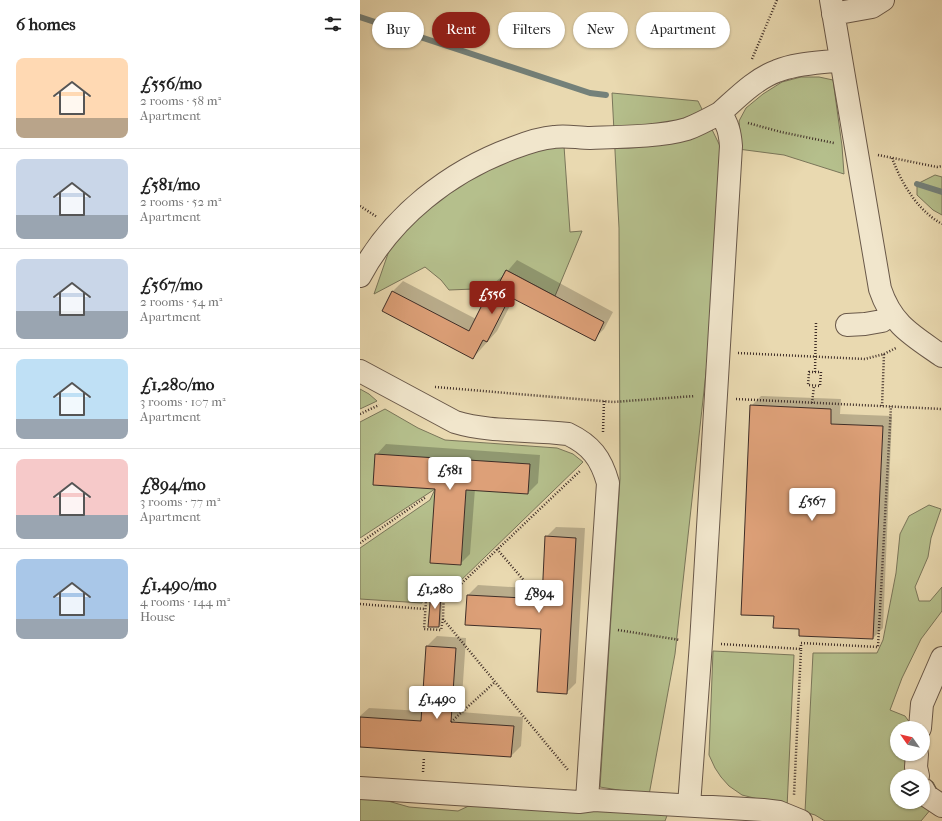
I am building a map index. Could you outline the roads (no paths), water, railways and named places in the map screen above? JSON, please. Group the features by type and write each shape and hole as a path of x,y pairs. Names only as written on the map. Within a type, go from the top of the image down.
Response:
{"lane":[{"path":"883,0 872,7 832,7 880,289 884,302 891,314 906,331 942,356"},
{"path":"360,276 368,261 385,237 422,200 458,175 491,156 533,141 554,137 590,138 662,133 687,129 723,118 761,79 776,71 791,67 841,60"},
{"path":"689,805 717,398 731,146 730,135 723,118"},
{"path":"847,325 882,321 891,314"},
{"path":"360,371 455,422 466,426 568,434 590,448 604,469 608,483 587,800"},
{"path":"921,721 922,704 942,659"},
{"path":"360,788 579,802 594,800 763,810 779,812 796,819"},
{"path":"930,798 942,806"}],"waterway":[{"path":"360,17 590,93 606,95"},
{"path":"917,184 942,192"}]}
